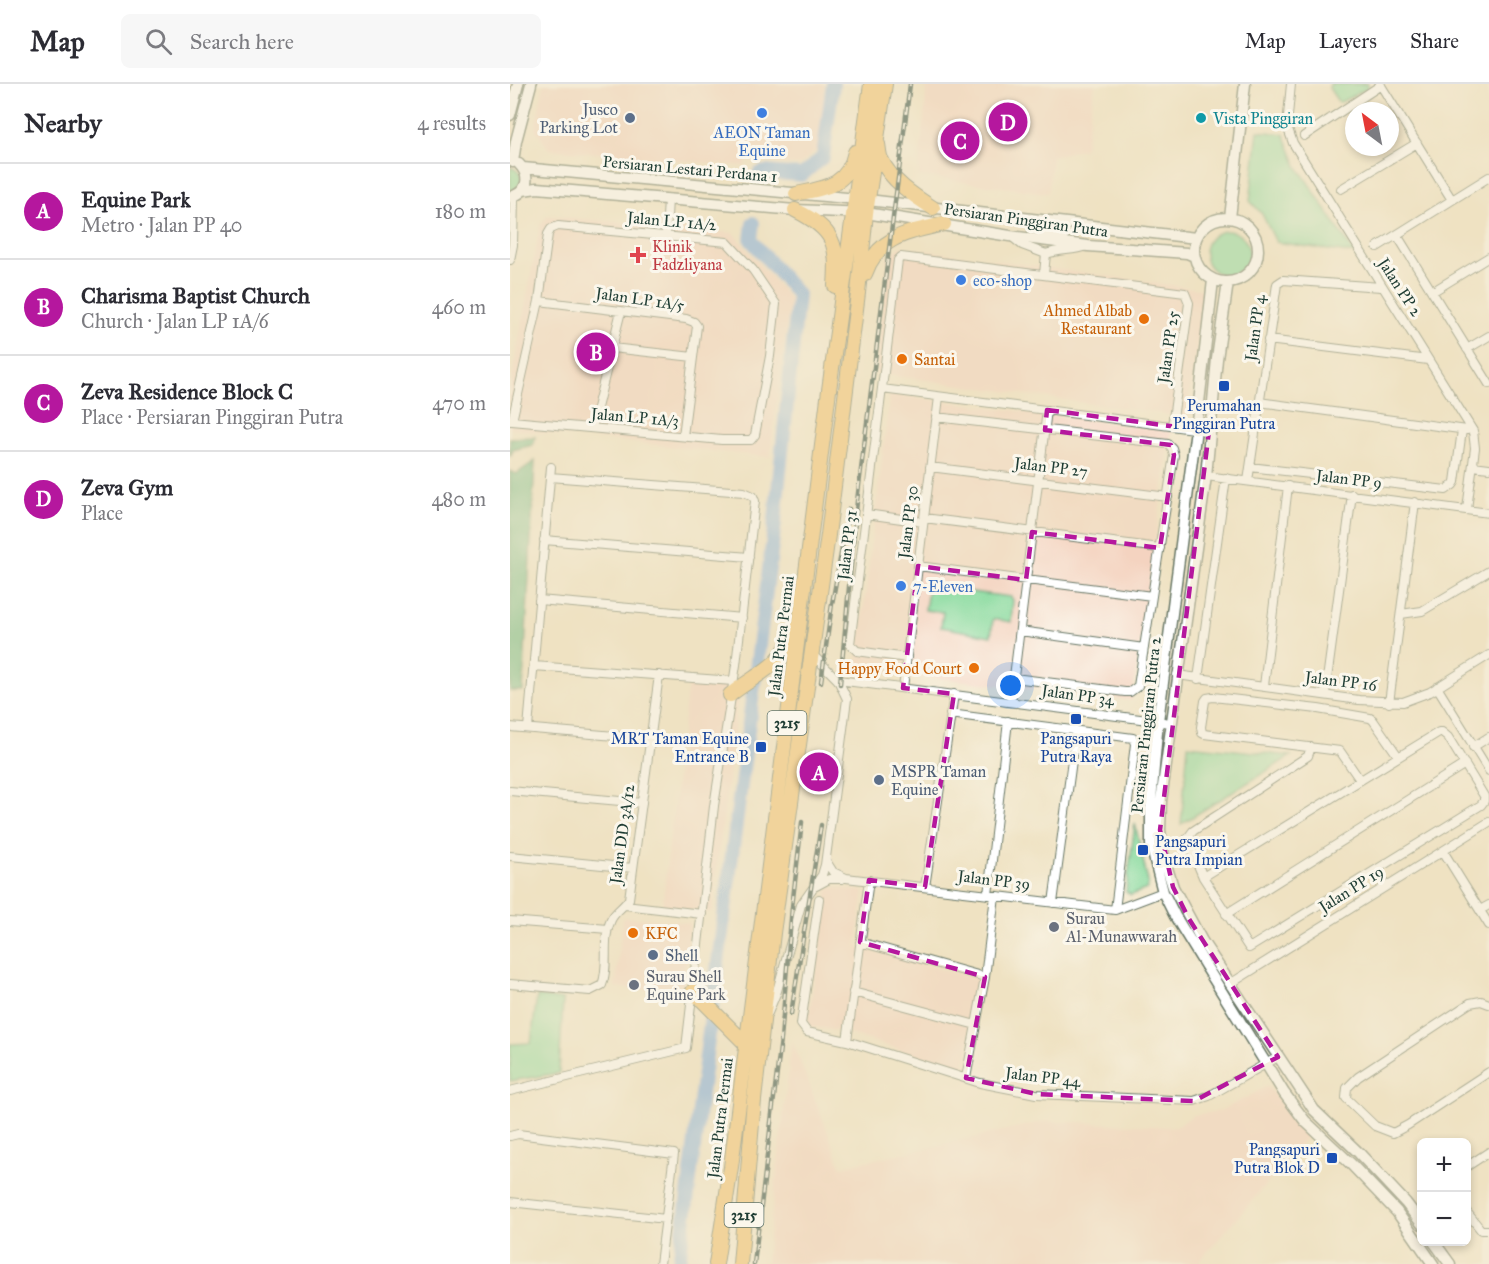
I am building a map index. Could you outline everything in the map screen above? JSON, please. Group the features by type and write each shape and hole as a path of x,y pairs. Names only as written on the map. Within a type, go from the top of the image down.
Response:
{"main road":[{"name":"Jalan Putra Permai","path":"740,1264 754,1100 776,910 858,292 860,206 871,84"},
{"name":"Jalan Putra Permai","path":"716,1264 834,354 860,206 877,139 885,84"},
{"path":"796,194 827,187 847,174 852,165 861,119 868,107"},
{"path":"877,139 881,159 892,175 910,193 933,208"},
{"path":"795,210 813,219 833,242 837,259 833,311 834,354"},
{"path":"858,292 869,261 877,250 903,234 944,224"},
{"path":"735,687 770,669 790,642 801,563 812,524"},
{"path":"697,995 746,1044"}],"street":[{"path":"510,115 518,84"},
{"path":"510,260 513,245 512,197 523,190 527,179 515,164 516,141 531,84"},
{"path":"1230,218 1245,84"},
{"name":"Jalan PP 2","path":"1291,84 1287,117 1289,135 1473,431"},
{"path":"1304,136 1380,85 1452,200"},
{"path":"1341,189 1417,143"},
{"name":"Persiaran Lestari Perdana 1","path":"515,164 658,182 719,185 796,194 860,206"},
{"path":"1377,247 1489,177"},
{"name":"Persiaran Lestari Perdana 1","path":"523,190 537,188 795,210 860,206"},
{"path":"666,235 668,199"},
{"name":"Persiaran Pinggiran Putra","path":"860,206 933,208 1196,238"},
{"name":"Persiaran Pinggiran Putra","path":"860,206 1010,236 1088,246 1187,253 1194,256"},
{"path":"1221,218 1240,220 1255,235 1258,256 1254,266 1238,280 1228,282 1213,280 1198,266 1194,256 1196,238 1206,225 1221,218"},
{"path":"1032,219 1033,228 1051,233 1065,242"},
{"name":"Jalan LP 1A/2","path":"539,301 548,234 551,229 558,226 727,242 753,270 776,304 770,356 755,435"},
{"path":"1397,235 1489,384"},
{"path":"1010,236 1022,245 1046,254 1088,246"},
{"path":"1044,274 1046,254"},
{"name":"Jalan PP 25","path":"882,389 898,260 901,257 1044,274 1180,292 1187,296 1189,303 1172,426"},
{"path":"1432,292 1489,257"},
{"name":"Persiaran Pinggiran Putra 2","path":"1213,280 1158,721 1151,801 1151,845 1163,892 1175,916 1284,1093 1305,1121 1397,1212 1433,1264"},
{"name":"Jalan PP 4","path":"1248,481 1276,287 1283,280 1382,287"},
{"name":"Persiaran Pinggiran Putra 2","path":"1228,282 1216,359 1206,476 1161,801 1160,830 1164,858 1173,887 1189,919 1314,1110 1359,1153 1417,1217"},
{"path":"511,421 539,301"},
{"name":"Jalan LP 1A/5","path":"539,301 686,319 694,322 697,326 683,436"},
{"path":"592,428 621,311"},
{"path":"1467,349 1489,336"},
{"path":"1268,340 1428,360"},
{"path":"612,348 693,357"},
{"path":"882,389 1209,431"},
{"name":"Jalan PP 31","path":"882,389 850,644 857,651 907,658"},
{"name":"Jalan PP 30","path":"903,688 939,397"},
{"path":"1259,402 1473,431 1475,440 1467,509"},
{"path":"1011,701 1047,410"},
{"path":"936,417 1168,444 1172,448 1174,455 1138,686 1130,692 1125,692 1014,678"},
{"name":"Jalan LP 1A/3","path":"511,421 743,441 751,440 755,435"},
{"path":"1250,468 1443,490 1450,488 1455,482 1462,430"},
{"path":"1473,466 1489,468"},
{"path":"528,728 551,467"},
{"name":"Jalan PP 27","path":"930,467 1168,497"},
{"name":"Jalan PP 9","path":"1206,476 1489,513"},
{"path":"510,1091 686,1048 697,995 702,914 735,687 755,501 753,496 744,492 550,477"},
{"path":"1198,679 1226,478"},
{"path":"1264,686 1288,486"},
{"path":"1322,710 1352,494"},
{"path":"1389,703 1415,502"},
{"path":"866,514 1160,548"},
{"path":"544,540 749,556"},
{"path":"918,566 1152,596"},
{"path":"1401,614 1422,611 1489,571"},
{"path":"539,600 742,618"},
{"path":"1020,631 1144,648"},
{"path":"762,1028 777,991 796,919 807,893 822,875 826,860 847,699 838,680 811,654"},
{"name":"Jalan PP 16","path":"1177,675 1389,703 1403,702 1437,687 1489,655"},
{"path":"534,666 659,675 735,687"},
{"name":"Jalan DD 3A/12","path":"608,929 611,920 629,899 659,675"},
{"name":"Jalan PP 34","path":"838,680 1171,723"},
{"path":"1437,687 1489,771"},
{"path":"925,887 954,694"},
{"path":"1360,780 1342,752 1204,734 1201,727 1204,703 1207,698 1214,697 1322,710 1372,719 1398,756"},
{"path":"950,714 1133,738 1135,744 1115,910"},
{"path":"966,1078 985,977 1008,721"},
{"path":"510,728 650,739"},
{"path":"1053,903 1076,730"},
{"path":"1203,877 1435,733 1442,732 1448,737 1484,796 1484,801 1251,947 1247,946 1203,877 1187,839 1190,833 1308,756 1311,747"},
{"path":"1473,747 1489,737"},
{"path":"1226,914 1465,764"},
{"path":"510,791 642,803"},
{"name":"Jalan PP 19","path":"1230,984 1489,822"},
{"path":"1443,851 1489,925"},
{"path":"510,856 633,868"},
{"path":"826,860 833,872 846,878"},
{"path":"807,893 826,880 846,878"},
{"name":"Jalan PP 39","path":"846,878 1115,910 1163,892"},
{"path":"847,1041 869,880"},
{"name":"Jalan PP 44","path":"819,899 801,1024 807,1032 847,1041 980,1083 1036,1095 1194,1101 1209,1096 1278,1057"},
{"path":"625,905 702,914"},
{"path":"1480,910 1489,905"},
{"path":"510,921 608,929 604,982 599,988 590,991 510,984"},
{"path":"860,942 985,977"},
{"path":"854,992 976,1025"},
{"path":"1489,1004 1481,1001 1470,1003 1358,1077 1347,1088 1346,1093 1349,1103 1380,1130 1395,1132 1489,1072"},
{"path":"510,1136 518,1134 674,1154 660,1264"},
{"path":"1471,1164 1489,1152"},
{"path":"510,1202 666,1220"},
{"path":"1471,1217 1480,1230 1489,1230"},
{"path":"1437,1246 1450,1264"}],"highlighted area":[{"path":"1047,410 1209,431 1160,830 1173,887 1189,919 1278,1057 1194,1101 1036,1094 966,1078 985,977 860,942 869,880 925,887 954,694 903,688 918,566 1026,580 1032,532 1160,548 1174,455 1171,445 1045,430"}],"shaded area":[{"path":"544,84 825,84 818,149 799,165 747,160 745,166 549,149 535,129"},
{"path":"927,84 1095,84 1085,148 1052,156 1048,193 918,176"},
{"path":"548,216 733,233 790,299 770,457 510,429 510,389 540,226"},
{"path":"900,247 1205,290 1187,417 876,373 888,257"},
{"path":"890,394 1171,431 1132,700 856,669"},
{"path":"688,683 723,686 738,695 712,912 662,908"},
{"path":"828,887 864,891 856,947 980,980 964,1071 844,1032 807,1026"},
{"path":"623,917 690,923 683,993 615,987"},
{"path":"792,1041 841,1167 1047,1121 1176,1127 1194,1115 1220,1111 1268,1086 1307,1137 1197,1264 766,1264"}],"green space":[{"path":"1330,84 1368,84 1368,88 1339,103 1329,88"},
{"path":"1258,131 1284,134 1297,166 1355,254 1276,242 1262,214 1250,201"},
{"path":"510,167 521,176 521,183 510,192"},
{"path":"1227,231 1236,232 1243,237 1248,244 1248,262 1243,269 1236,274 1227,275 1218,274 1211,269 1206,262 1205,253 1206,244 1211,237 1218,232"},
{"path":"535,437 533,445 513,450 510,457 510,438"},
{"path":"535,461 523,691 510,691 510,471 516,474"},
{"path":"932,587 1011,597 1013,600 1011,622 993,619 991,636 941,627 943,612 925,610 928,591"},
{"path":"1188,745 1291,756 1181,824"},
{"path":"1135,824 1148,882 1147,889 1131,895 1126,892"},
{"path":"537,996 563,1000 559,1073 510,1081 510,1044 531,1043"}],"waterway":[{"path":"759,174 765,172 802,175 823,157 833,84"},
{"path":"679,1264 774,530 798,295 751,240 753,223"}],"railway":[{"path":"840,684 857,501 910,84"},
{"path":"821,682 849,509"},
{"path":"754,1264 781,1039 802,822"},
{"path":"791,1014 821,825"}],"place":[{"name":"AEON Taman Equine","path":"762,113"},
{"name":"Jusco Parking Lot","path":"630,118"},
{"name":"Vista Pinggiran","path":"1201,118"},
{"name":"Zeva Gym","path":"1008,122"},
{"name":"Zeva Residence Block C","path":"960,141"},
{"name":"Klinik Fadzliyana","path":"638,255"},
{"name":"eco-shop","path":"961,280"},
{"name":"Ahmed Albab Restaurant","path":"1144,319"},
{"name":"Charisma Baptist Church","path":"596,352"},
{"name":"Santai","path":"902,359"},
{"name":"Perumahan Pinggiran Putra","path":"1224,386"},
{"name":"7-Eleven","path":"901,586"},
{"name":"Happy Food Court","path":"974,668"},
{"name":"Pangsapuri Putra Raya","path":"1076,719"},
{"name":"MRT Taman Equine Entrance B","path":"761,747"},
{"name":"Equine Park","path":"819,772"},
{"name":"MSPR Taman Equine","path":"879,780"},
{"name":"Pangsapuri Putra Impian","path":"1143,850"},
{"name":"Surau Al-Munawwarah","path":"1054,927"},
{"name":"KFC","path":"633,933"},
{"name":"Shell","path":"653,955"},
{"name":"Surau Shell Equine Park","path":"634,985"},
{"name":"Pangsapuri Putra Blok D","path":"1332,1158"}]}
